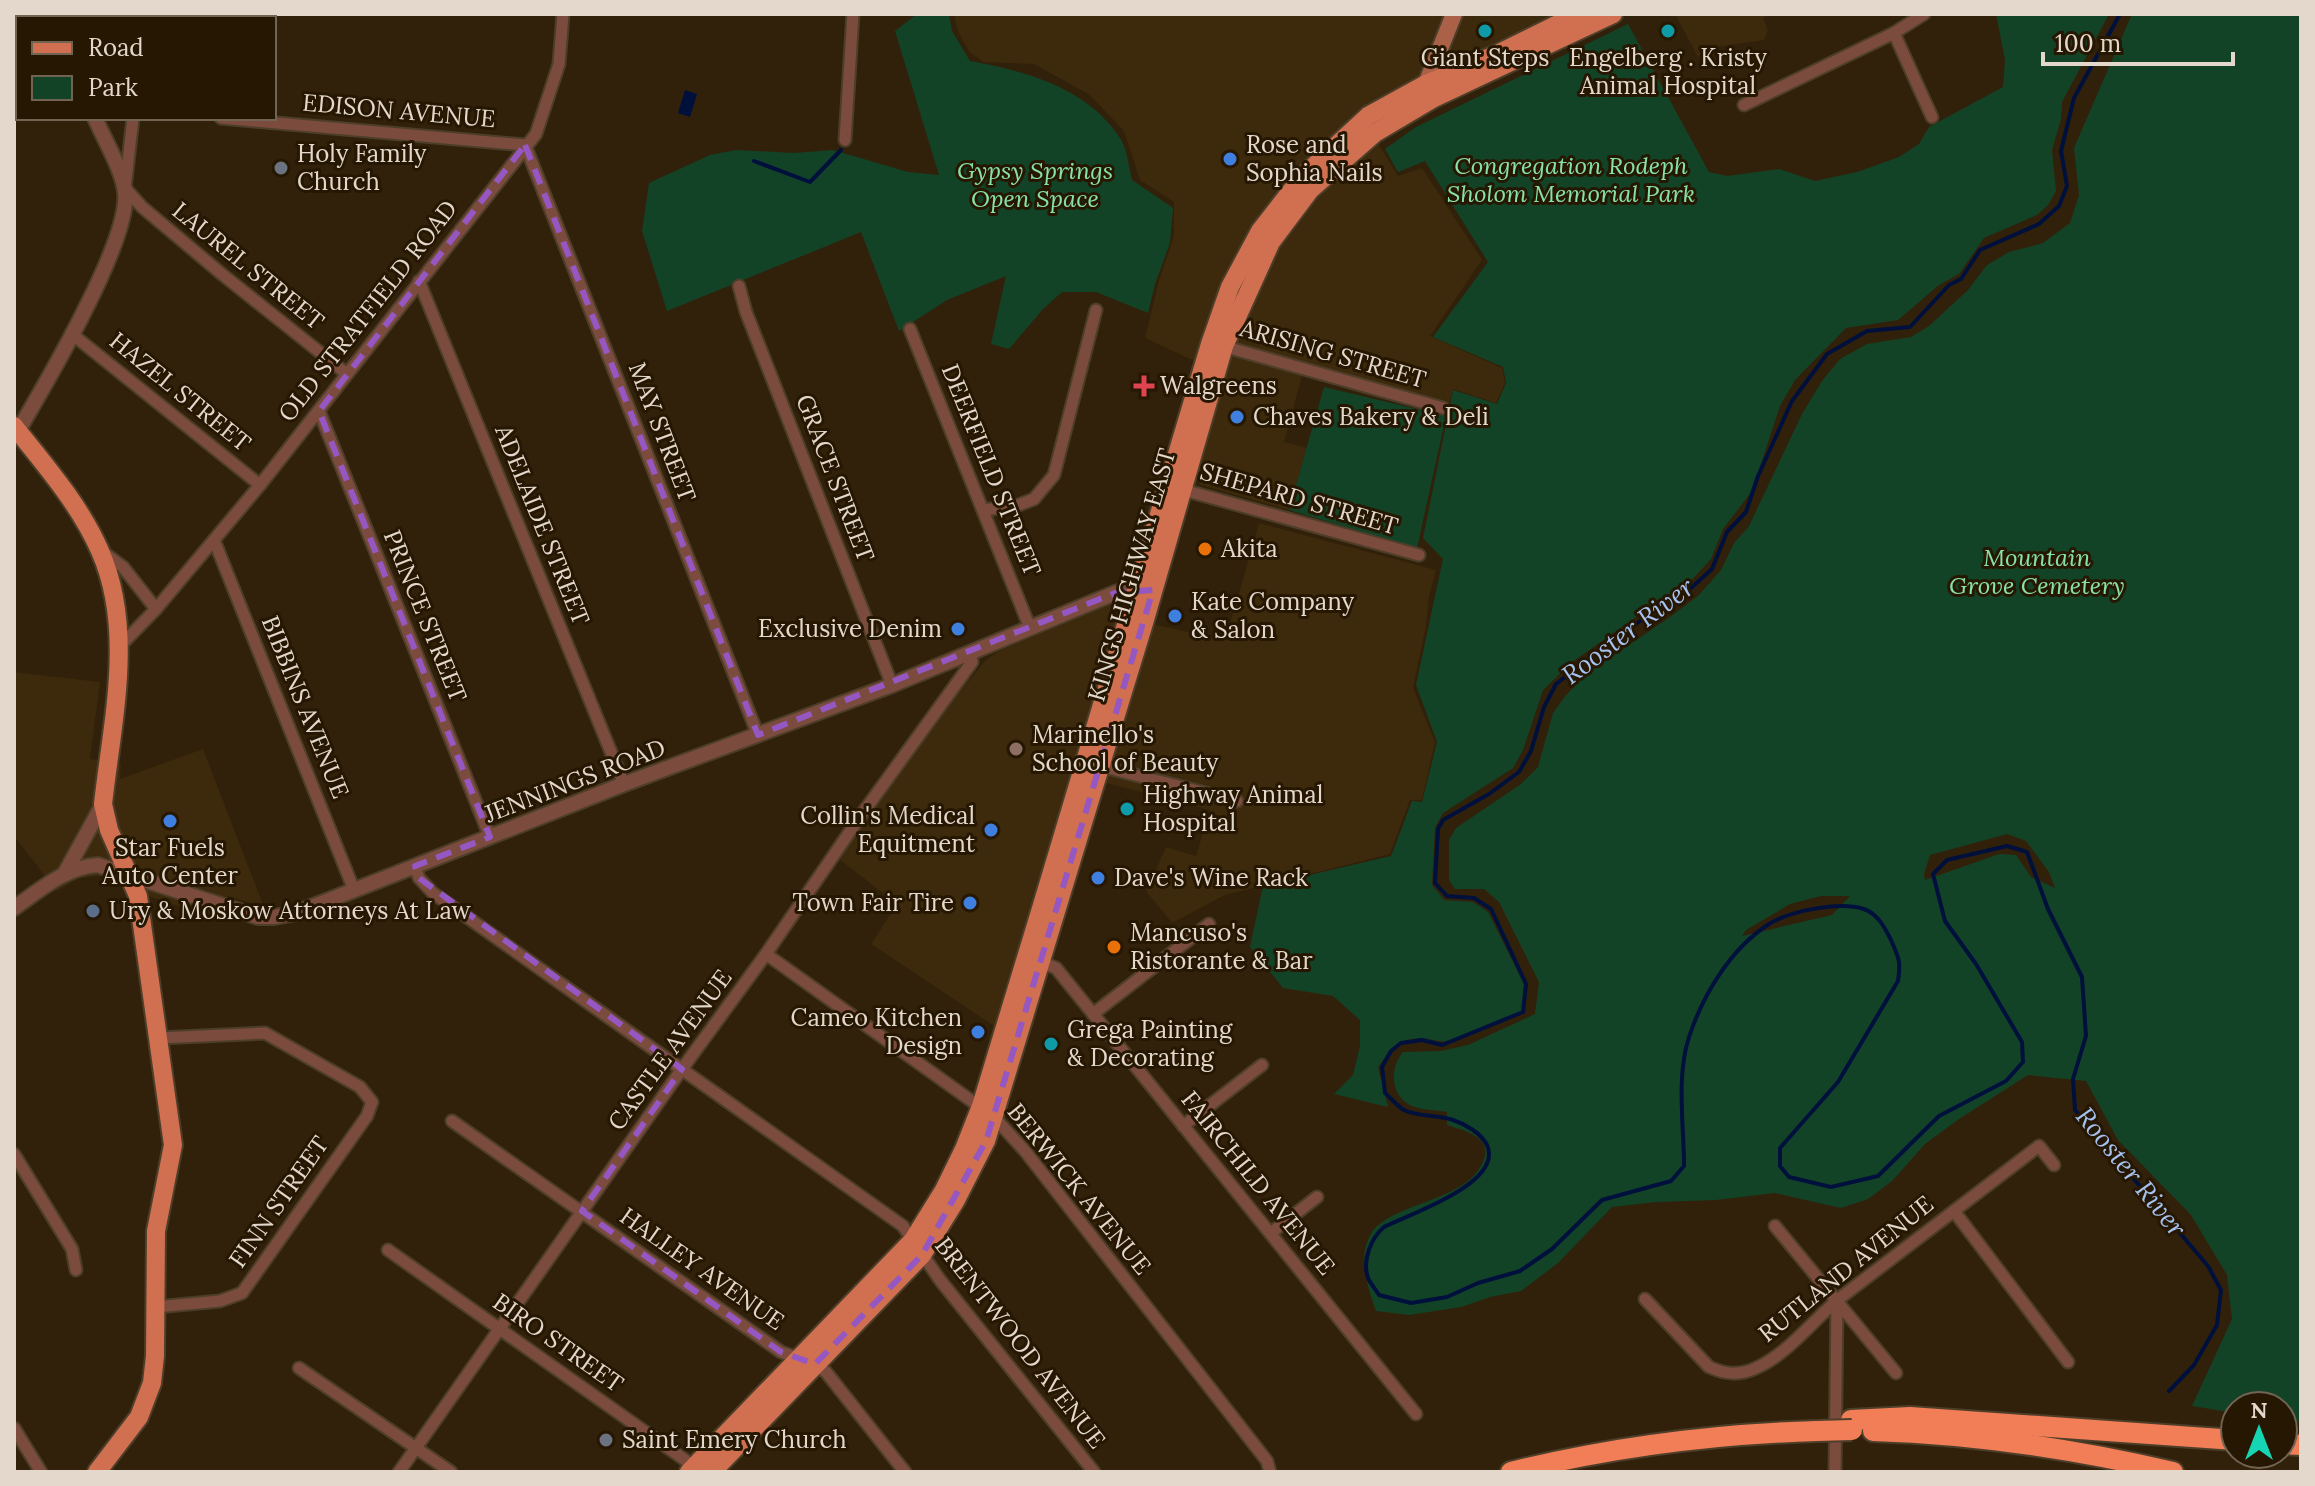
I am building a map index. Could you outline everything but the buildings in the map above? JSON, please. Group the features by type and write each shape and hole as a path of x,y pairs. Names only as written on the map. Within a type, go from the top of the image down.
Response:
{"highway":[{"path":"1511,1472 1636,1446 1925,1418 2219,1439"},
{"path":"1851,1425 2089,1453 2173,1472"}],"main road":[{"path":"1430,91 1454,14"},
{"name":"KINGS HIGHWAY EAST","path":"699,1471 917,1247 956,1200 986,1141 988,1111 1217,345 1271,242 1310,190 1375,133 1430,91 1578,14"},
{"name":"KINGS HIGHWAY EAST","path":"1430,91 1613,14"},
{"path":"16,429 74,506 99,549 110,576 120,646 103,804 109,830 138,896 173,1145 156,1231 152,1383 139,1417 97,1472"}],"street":[{"name":"OLD STRATFIELD ROAD","path":"120,646 156,609 260,485 536,134 559,64 563,14"},
{"path":"845,140 853,14"},
{"path":"1744,105 1894,33 1924,14"},
{"path":"1894,33 1932,117"},
{"path":"96,120 125,188"},
{"path":"16,429 72,334 121,229 133,120"},
{"name":"EDISON AVENUE","path":"246,120 525,145"},
{"name":"MAY STREET","path":"525,145 758,735"},
{"name":"LAUREL STREET","path":"125,188 142,207 223,275 347,374"},
{"name":"ADELAIDE STREET","path":"419,281 624,784"},
{"name":"GRACE STREET","path":"739,286 746,312 892,685"},
{"path":"983,510 1016,506 1034,499 1054,475 1096,310"},
{"name":"DEERFIELD STREET","path":"910,329 1030,628"},
{"name":"HAZEL STREET","path":"72,334 260,485"},
{"name":"ARISING STREET","path":"1217,345 1443,408"},
{"name":"PRINCE STREET","path":"319,411 490,837"},
{"name":"SHEPARD STREET","path":"1175,487 1419,555"},
{"name":"BIBBINS AVENUE","path":"214,540 354,890"},
{"path":"99,549 123,567 156,609"},
{"name":"JENNINGS ROAD","path":"14,908 65,873 98,865 258,917 296,913 624,784 892,685 1115,593 1146,589"},
{"name":"CASTLE AVENUE","path":"399,1472 972,662 971,653"},
{"path":"1092,764 1237,801"},
{"path":"65,873 103,804"},
{"name":"BRENTWOOD AVENUE","path":"415,866 419,878 433,893 903,1226 1094,1472"},
{"path":"1093,1014 1209,924"},
{"name":"BERWICK AVENUE","path":"766,954 988,1111 1025,1151 1258,1449 1267,1461 1270,1472"},
{"name":"FAIRCHILD AVENUE","path":"1033,959 1056,968 1416,1414"},
{"name":"FINN STREET","path":"156,1307 220,1301 242,1293 367,1116 372,1102 360,1087 265,1033 159,1038"},
{"path":"1183,1126 1262,1065"},
{"name":"HALLEY AVENUE","path":"452,1121 781,1352 826,1372 905,1472"},
{"name":"RUTLAND AVENUE","path":"1645,1299 1709,1367 1723,1373 1738,1374 1768,1361 1837,1301 2039,1146 2054,1165"},
{"path":"14,1154 72,1249 76,1270"},
{"path":"1271,1233 1317,1197"},
{"path":"1954,1211 2068,1362"},
{"path":"1775,1226 1896,1373"},
{"name":"BIRO STREET","path":"388,1250 699,1471"},
{"path":"1835,1472 1837,1301"},
{"path":"299,1368 451,1472"},
{"path":"14,1428 41,1472"}],"highlighted area":[{"path":"525,145 758,735 1115,593 1153,590 986,1141 922,1255 815,1364 781,1352 582,1211 682,1069 419,878 415,866 490,837 319,411"}],"shaded area":[{"path":"954,14 1550,14 1551,17 1361,115 1398,176 1422,168 1482,260 1430,336 1502,368 1505,383 1496,403 1453,389 1448,408 1390,387 1305,365 1284,442 1307,448 1289,510 1201,485 1195,480 1230,365 1190,359 1145,338 1174,236 1174,202 1140,180 1124,131 1090,95 1034,64 984,62 970,53 958,32"},
{"path":"1675,14 1770,14 1763,18 1768,30 1764,40 1710,48 1698,57"},
{"path":"1259,523 1436,570 1413,688 1435,742 1422,800 1410,800 1390,854 1225,895 1172,923 1146,891 1166,847 1196,856 1210,810 1106,783 1152,624 1219,639 1220,635 1227,635"},
{"path":"1109,604 1117,604 1114,615 1118,616 994,1026 871,944 897,904 839,859 931,726 986,660 999,651"},
{"path":"14,672 100,682 90,759 121,763 120,779 203,749 264,907 227,896 222,921 125,888 119,881 101,876 79,878 57,891 14,836"}],"green space":[{"name":"Gypsy Springs Open Space","path":"917,14 949,14 952,31 970,61 1033,76 1073,94 1106,120 1120,138 1132,180 1173,208 1170,243 1148,313 1096,292 1062,292 1009,349 991,344 1006,276 947,300 899,331 861,232 667,311 642,231 649,183 710,155 736,150 794,153 833,150 908,172 939,175 895,31"},
{"name":"Congregation Rodeph Sholom Memorial Park","path":"1996,14 2109,14 2062,102 2061,119 2052,150 2056,191 2048,205 2037,215 1984,238 1959,274 1939,285 1898,320 1846,328 1795,380 1780,406 1752,491 1723,529 1711,559 1688,584 1571,663 1543,690 1523,750 1513,768 1443,813 1435,827 1432,885 1444,900 1473,902 1488,912 1524,984 1522,1011 1456,1039 1419,1038 1398,1044 1378,1068 1388,1107 1334,1094 1353,1075 1360,1046 1360,1020 1333,996 1283,988 1250,947 1263,886 1391,856 1412,801 1422,802 1437,742 1416,685 1443,559 1423,538 1453,390 1497,404 1506,383 1503,367 1433,337 1488,262 1425,161 1398,172 1385,149 1416,127 1628,24 1709,172 1727,176 1779,169 1815,181 1857,172 1899,157 1919,144 1929,127 2003,87 2005,60"},
{"name":"Mountain Grove Cemetery","path":"2132,14 2301,14 2301,1422 2299,1390 2219,1390 2219,1410 2192,1406 2232,1319 2227,1275 2191,1215 2118,1140 2086,1081 2028,1075 1925,1144 1892,1181 1868,1199 1841,1208 1775,1193 1612,1207 1558,1263 1521,1291 1461,1307 1409,1315 1376,1311 1364,1262 1371,1234 1394,1215 1461,1186 1474,1176 1485,1153 1485,1147 1476,1136 1447,1125 1447,1112 1416,1108 1402,1099 1394,1079 1399,1058 1403,1052 1441,1051 1468,1045 1535,1014 1539,982 1499,902 1484,889 1455,889 1449,880 1449,840 1456,828 1521,784 1538,767 1553,713 1588,673 1699,595 1721,570 1734,543 1749,526 1802,414 1840,359 1867,344 1911,337 1929,326 1968,290 1987,265 2009,252 2043,243 2070,223 2079,195 2074,148","holes":["2007,834 2026,841 2049,872 2055,888 2031,877 2016,855 1999,854 1925,880 1930,855","1821,896 1850,896 1832,915 1742,936 1746,930 1790,904"]},
{"path":"1324,387 1446,416 1417,548 1289,510"}],"water":[{"path":"685,90 697,94 690,117 678,113"}],"waterway":[{"name":"Rooster River","path":"2120,14 2074,98 2061,151 2067,186 2059,206 2039,224 1980,250 1961,279 1949,285 1910,327 1867,331 1827,354 1792,401 1758,476 1746,512 1727,532 1712,569 1691,588 1652,612 1556,684 1544,707 1531,751 1519,772 1489,794 1443,820 1438,829 1435,883 1447,896 1474,898 1491,909 1526,984 1523,1012 1442,1045 1422,1040 1401,1043 1391,1051 1382,1067 1385,1093 1404,1110 1463,1124 1487,1145 1489,1159 1482,1172 1469,1184 1384,1227 1372,1243 1366,1271 1379,1295 1411,1303 1447,1297 1478,1283 1520,1271 1552,1249 1602,1200 1671,1181 1684,1166 1682,1085 1685,1052 1710,989 1730,960 1755,934 1778,919 1815,909 1854,907 1873,914 1884,926 1894,946 1899,960 1899,975 1838,1082 1780,1148 1780,1166 1789,1177 1831,1187 1878,1176 1939,1116 2006,1081 2023,1062 2022,1042 1976,964 1945,921 1933,874 1947,860 2007,846 2027,852 2048,909 2082,977 2086,1036 2073,1079 2075,1110 2208,1266 2221,1290 2217,1325 2194,1365 2169,1391"},
{"path":"754,161 810,182 841,150"}],"place":[{"name":"Giant Steps","path":"1485,31"},
{"name":"Engelberg . Kristy Animal Hospital","path":"1668,31"},
{"name":"Rose and Sophia Nails","path":"1230,159"},
{"name":"Holy Family Church","path":"281,168"},
{"name":"Walgreens","path":"1144,386"},
{"name":"Chaves Bakery & Deli","path":"1237,417"},
{"name":"Akita","path":"1205,549"},
{"name":"Kate Company & Salon","path":"1175,616"},
{"name":"Exclusive Denim","path":"958,629"},
{"name":"Marinello's School of Beauty","path":"1016,749"},
{"name":"Highway Animal Hospital","path":"1127,809"},
{"name":"Star Fuels Auto Center","path":"170,821"},
{"name":"Collin's Medical Equitment","path":"991,830"},
{"name":"Dave's Wine Rack","path":"1098,878"},
{"name":"Town Fair Tire","path":"970,903"},
{"name":"Ury & Moskow Attorneys At Law","path":"93,911"},
{"name":"Mancuso's Ristorante & Bar","path":"1114,947"},
{"name":"Cameo Kitchen Design","path":"978,1032"},
{"name":"Grega Painting & Decorating","path":"1051,1044"},
{"name":"Saint Emery Church","path":"606,1440"}]}
